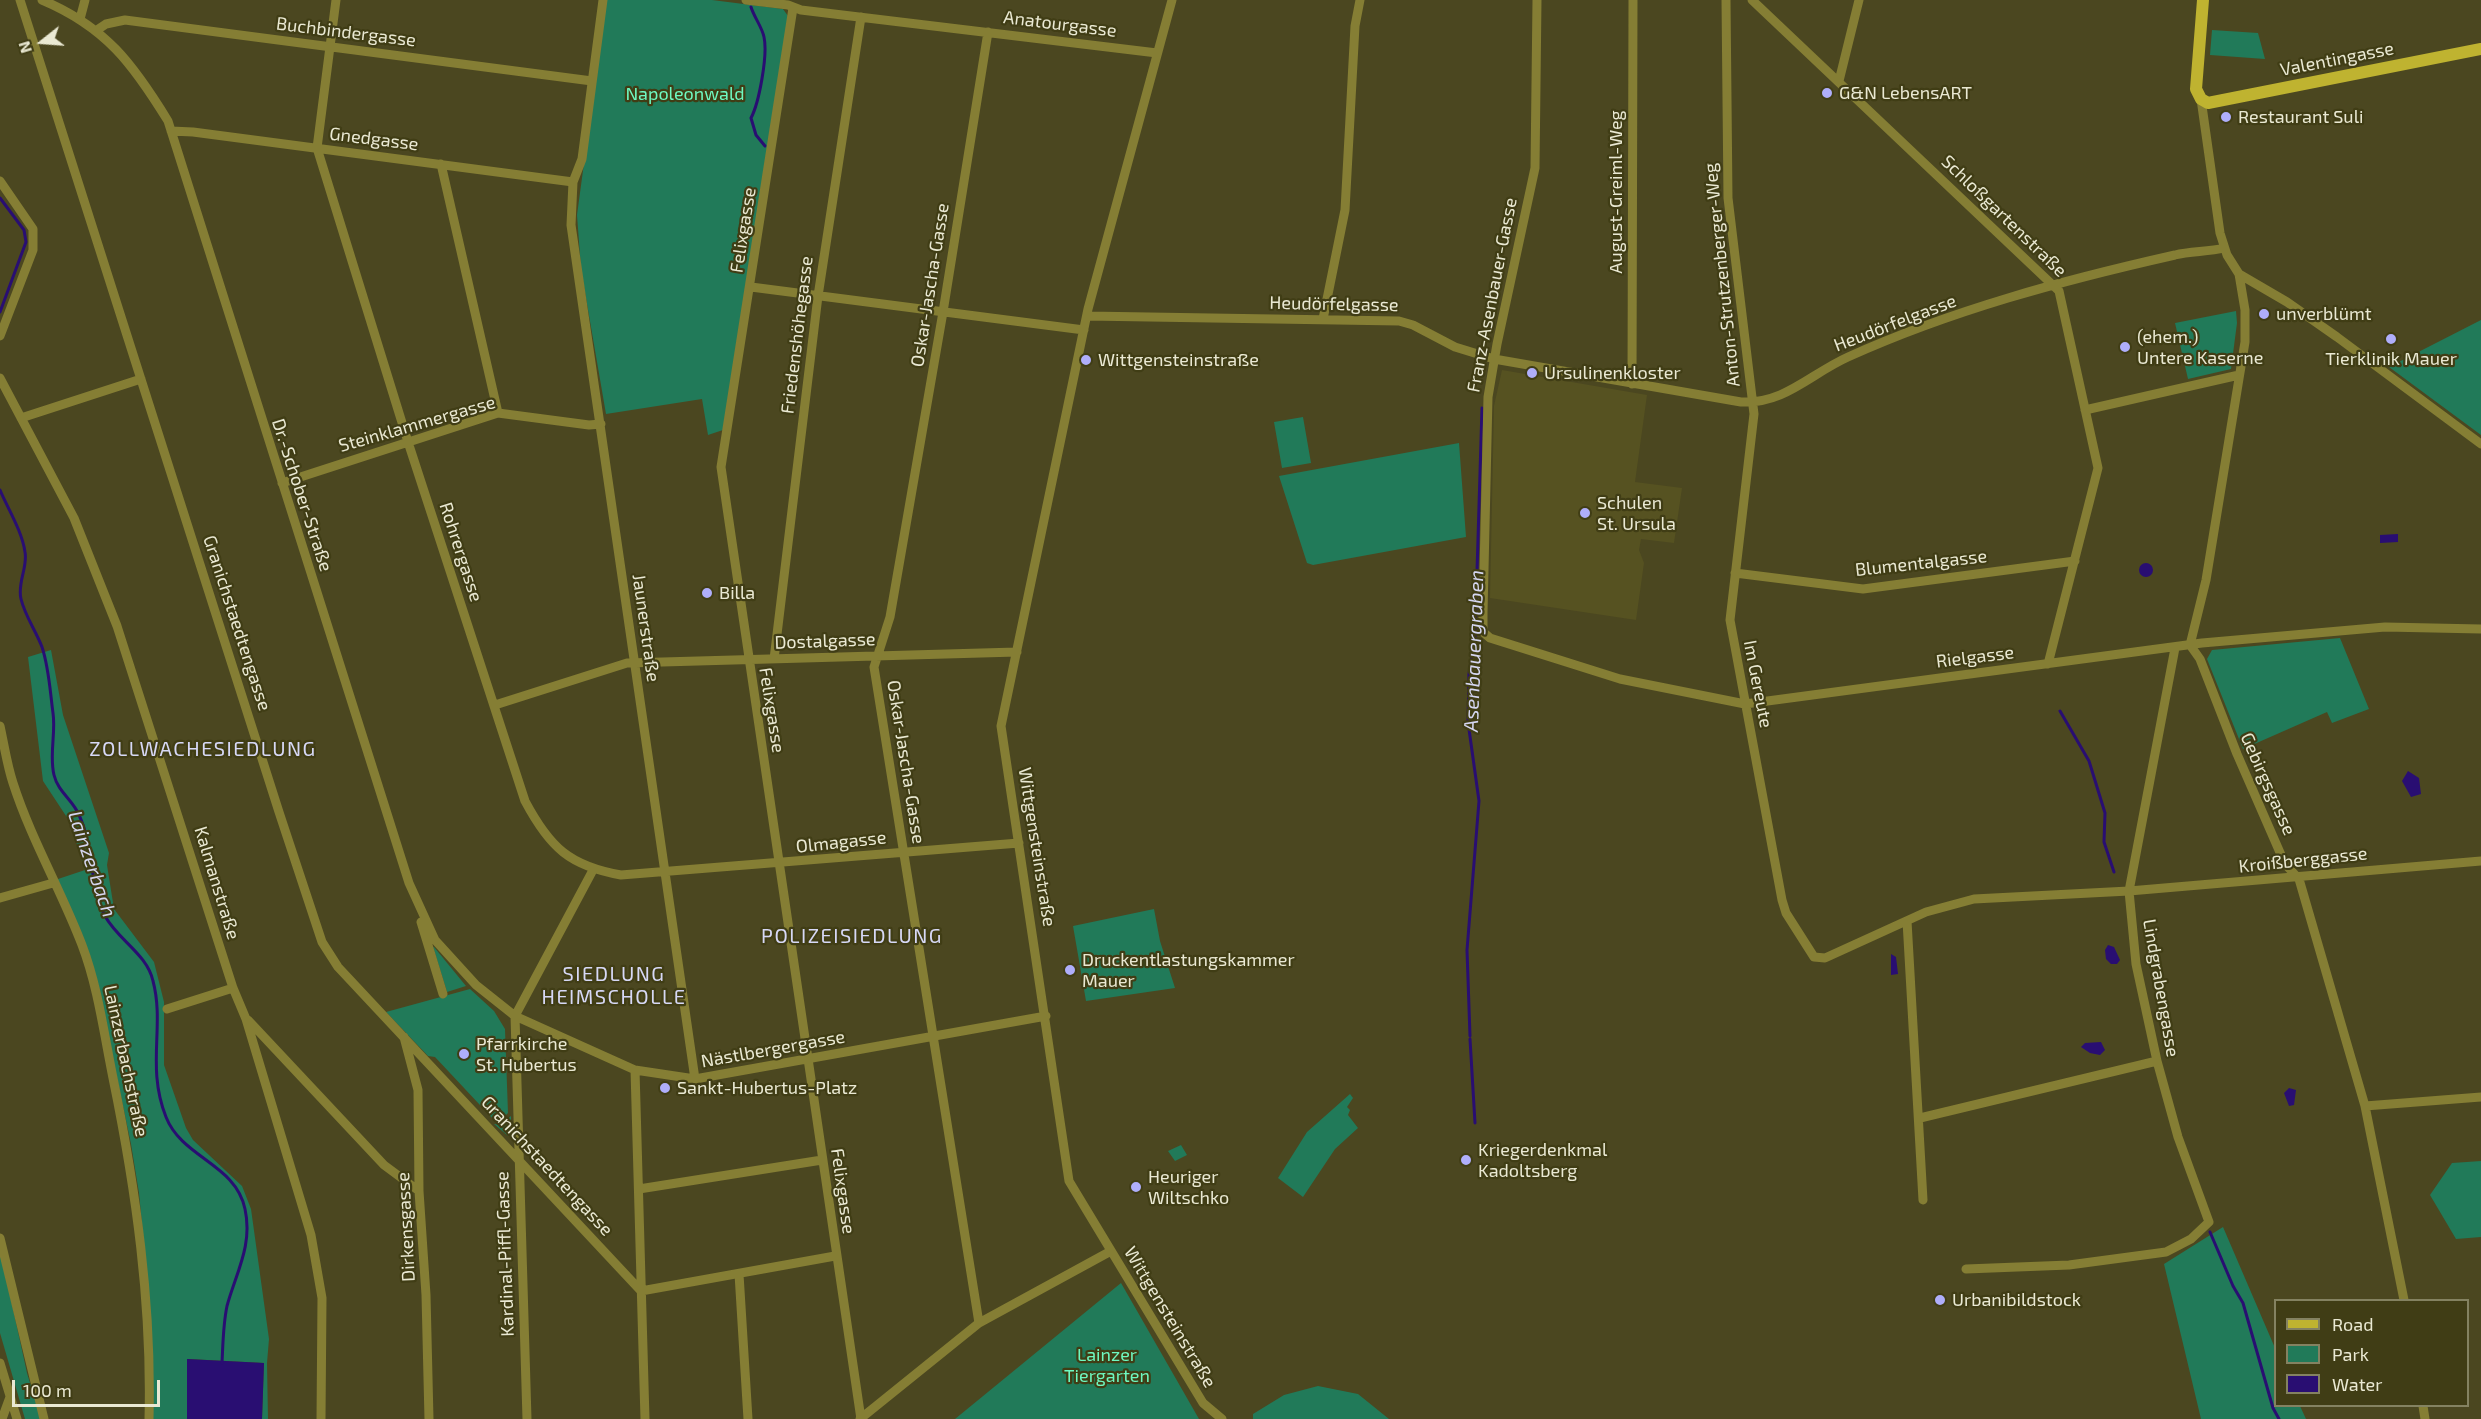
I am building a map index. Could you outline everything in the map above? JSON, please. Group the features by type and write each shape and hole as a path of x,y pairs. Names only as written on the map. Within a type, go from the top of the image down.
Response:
{"main road":[{"path":"2201,99 2196,89 2203,0"},
{"name":"Valentingasse","path":"2201,99 2214,102 2481,49"}],"street":[{"name":"Granichstaedtengasse","path":"20,0 322,942 338,967 641,1291"},
{"name":"Dr.-Schober-Straße","path":"42,0 80,18 97,30 126,58 139,74 171,131 409,883 435,940 455,965 515,1016"},
{"path":"80,18 85,0"},
{"path":"317,148 336,0"},
{"name":"Jaunerstraße","path":"603,0 582,159 573,182 571,225 695,1079"},
{"name":"Anatourgasse","path":"746,0 788,4 793,8 861,17 1157,52"},
{"name":"Wittgensteinstraße","path":"1172,0 1087,316 1001,726 1069,1180 1203,1403 1222,1419"},
{"path":"1323,320 1345,210 1355,26 1360,0"},
{"name":"Franz-Asenbauer-Gasse","path":"1483,632 1487,420 1494,359 1535,168 1537,0"},
{"name":"August-Greiml-Weg","path":"1632,384 1633,0"},
{"name":"Anton-Strutzenberger-Weg","path":"1726,0 1728,198 1752,403"},
{"name":"Schloßgartenstraße","path":"1752,0 2059,291 2098,468 2048,664"},
{"path":"1839,81 1858,0"},
{"name":"Felixgasse","path":"793,8 721,467 860,1419"},
{"name":"Friedenshöhegasse","path":"774,659 818,296 861,17"},
{"name":"Buchbindergasse","path":"97,30 114,21 125,20 592,81"},
{"name":"Oskar-Jascha-Gasse","path":"979,1323 874,667 890,617 943,312 988,32"},
{"path":"2190,645 2206,580 2246,325 2240,274 2224,248 2201,99"},
{"name":"Gnedgasse","path":"171,131 573,182"},
{"name":"Rohrergasse","path":"317,148 408,442 525,801 537,824 554,845 572,860 593,870 621,875 665,874"},
{"path":"441,164 498,413"},
{"path":"0,182 33,229 34,238 33,250 0,336"},
{"name":"Heudörfelgasse","path":"1087,316 1406,322 1455,347 1494,359 1632,384 1761,403 1788,393 1860,351 2052,285 2198,249 2224,248"},
{"path":"2240,274 2329,331 2481,444"},
{"path":"751,287 1084,330"},
{"path":"2085,410 2239,375"},
{"name":"Kalmanstraße","path":"0,378 74,518 117,626 233,988 246,1019 311,1235 322,1298 321,1419"},
{"path":"21,418 141,379"},
{"name":"Im Gereute","path":"1752,403 1751,447 1730,620 1784,907 1814,957 1818,959"},
{"name":"Steinklammergasse","path":"282,483 498,413 589,425 601,424"},
{"name":"Blumentalgasse","path":"1735,573 1863,589 2075,561"},
{"name":"Rielgasse","path":"1483,632 1490,638 1620,679 1745,704 2190,645 2385,627 2481,629"},
{"name":"Gebirgsgasse","path":"2190,645 2200,659 2237,754 2285,864 2299,879 2365,1106 2404,1299"},
{"name":"Lindgrabengasse","path":"1966,1269 2069,1265 2166,1252 2191,1239 2209,1222 2178,1137 2157,1061 2136,964 2129,891 2175,648"},
{"name":"Dostalgasse","path":"495,705 627,663 1017,652"},
{"name":"Lainzerbachstraße","path":"0,726 12,782 53,883 82,946 94,987 129,1154 141,1249 150,1380 149,1419"},
{"name":"Olmagasse","path":"665,874 1019,843"},
{"name":"Kroißberggasse","path":"1818,959 1837,954 1926,912 1989,897 2129,891 2299,879 2481,861"},
{"path":"515,1016 593,870"},
{"path":"0,898 53,883"},
{"path":"409,883 443,994"},
{"path":"1906,921 1920,1118 1923,1200"},
{"path":"167,1009 233,988"},
{"name":"Nästlbergergasse","path":"515,1016 635,1070 695,1079 807,1061 1046,1016"},
{"name":"Kardinal-Piffl-Gasse","path":"515,1016 526,1419"},
{"path":"246,1019 384,1165 419,1191"},
{"name":"Dirkensgasse","path":"403,1035 418,1090 419,1191 426,1295 429,1419"},
{"path":"1920,1118 2157,1061"},
{"path":"635,1070 645,1419"},
{"path":"2365,1106 2481,1096"},
{"path":"639,1189 822,1160"},
{"path":"0,1238 44,1419"},
{"path":"860,1419 979,1323 1111,1251"},
{"path":"641,1291 835,1256"},
{"path":"739,1274 748,1419"},
{"path":"0,1363 17,1419"},
{"path":"2,1419 10,1397"}],"shaded area":[{"name":"Schulen St. Ursula","path":"1502,370 1647,395 1635,482 1682,488 1674,543 1641,539 1639,550 1644,563 1636,620 1490,598 1494,406"}],"green space":[{"name":"Napoleonwald","path":"606,0 712,0 783,9 788,16 723,430 708,435 702,399 606,414 581,269 577,215"},
{"path":"2212,30 2258,33 2265,59 2210,55"},
{"path":"2236,311 2237,323 2231,369 2188,379 2175,323"},
{"path":"2481,320 2481,435 2389,367"},
{"path":"1303,417 1311,463 1282,468 1274,422"},
{"path":"1459,443 1466,537 1313,565 1307,563 1279,476"},
{"path":"2340,638 2369,709 2332,723 2327,712 2243,749 2207,659 2212,650"},
{"path":"51,650 63,715 109,853 107,865 114,909 154,962 164,1002 164,1065 186,1128 193,1140 242,1186 251,1209 269,1339 268,1419 262,1419 264,1363 188,1359 187,1419 152,1419 147,1276 139,1193 131,1144 99,993 55,880 85,870 70,822 43,781 28,657"},
{"path":"1154,909 1160,941 1175,988 1086,1001 1073,926"},
{"path":"434,947 466,986 447,992"},
{"path":"470,989 494,1011 505,1029 508,1113 500,1121 494,1120 435,1057 428,1056 386,1012"},
{"path":"1350,1094 1353,1098 1347,1107 1350,1110 1348,1115 1358,1128 1335,1149 1303,1197 1278,1178 1307,1132"},
{"path":"511,1116 511,1133 508,1136 494,1124 501,1125"},
{"path":"1181,1145 1187,1155 1175,1161 1168,1151"},
{"path":"2481,1161 2481,1237 2456,1239 2430,1195 2452,1163"},
{"path":"2223,1227 2274,1346 2274,1407 2300,1407 2306,1419 2201,1419 2164,1264"},
{"path":"0,1249 27,1373 41,1419 25,1419 0,1333"},
{"name":"Lainzer Tiergarten","path":"1121,1283 1199,1419 955,1419"},
{"path":"1318,1386 1358,1394 1389,1419 1253,1419 1253,1414 1284,1395"}],"water":[{"path":"2398,534 2398,542 2380,543 2380,535"},
{"path":"2143,563 2149,563 2153,570 2149,577 2143,577 2139,573 2139,567"},
{"path":"2408,771 2419,778 2421,794 2411,797 2402,781"},
{"path":"2108,945 2114,947 2120,960 2117,964 2111,964 2106,959 2105,950"},
{"path":"1891,954 1896,957 1898,974 1891,975"},
{"path":"2101,1042 2105,1050 2100,1055 2090,1053 2081,1047 2085,1043"},
{"path":"2289,1088 2296,1090 2294,1105 2289,1106 2284,1093"},
{"path":"187,1359 264,1363 262,1419 187,1419"}],"waterway":[{"path":"751,7 763,33 765,45 762,79 751,118 756,135 765,146"},
{"name":"Lainzerbach","path":"0,198 24,230 26,242 0,312"},
{"name":"Asenbauergraben","path":"1470,1036 1467,950 1479,801 1468,722 1469,674 1475,637 1482,408"},
{"name":"Lainzerbach","path":"0,490 23,544 26,558 20,587 21,599 42,647 46,663 54,721 52,760 54,775 84,827 96,892 105,916 145,963 153,981 157,1014 157,1081 166,1117 184,1142 231,1181 240,1194 245,1209 247,1235 227,1306 222,1363"},
{"path":"2060,711 2089,761 2105,813 2104,842 2114,872"},
{"name":"Asenbauergraben","path":"1470,1039 1475,1123"},
{"path":"2210,1232 2233,1286 2243,1303 2273,1408 2279,1419"}],"place":[{"name":"G&N LebensART","path":"1827,93"},
{"name":"Restaurant Suli","path":"2226,117"},
{"name":"unverblümt","path":"2264,314"},
{"name":"Tierklinik Mauer","path":"2391,339"},
{"name":"(ehem.) Untere Kaserne","path":"2125,347"},
{"name":"Wittgensteinstraße","path":"1086,360"},
{"name":"Ursulinenkloster","path":"1532,373"},
{"name":"Schulen St. Ursula","path":"1585,513"},
{"name":"Billa","path":"707,593"},
{"name":"Druckentlastungskammer Mauer","path":"1070,970"},
{"name":"Pfarrkirche St. Hubertus","path":"464,1054"},
{"name":"Sankt-Hubertus-Platz","path":"665,1088"},
{"name":"Kriegerdenkmal Kadoltsberg","path":"1466,1160"},
{"name":"Heuriger Wiltschko","path":"1136,1187"},
{"name":"Urbanibildstock","path":"1940,1300"}],"district":[{"name":"ZOLLWACHESIEDLUNG","path":"203,749"},
{"name":"POLIZEISIEDLUNG","path":"852,936"},
{"name":"SIEDLUNG HEIMSCHOLLE","path":"614,986"}]}
